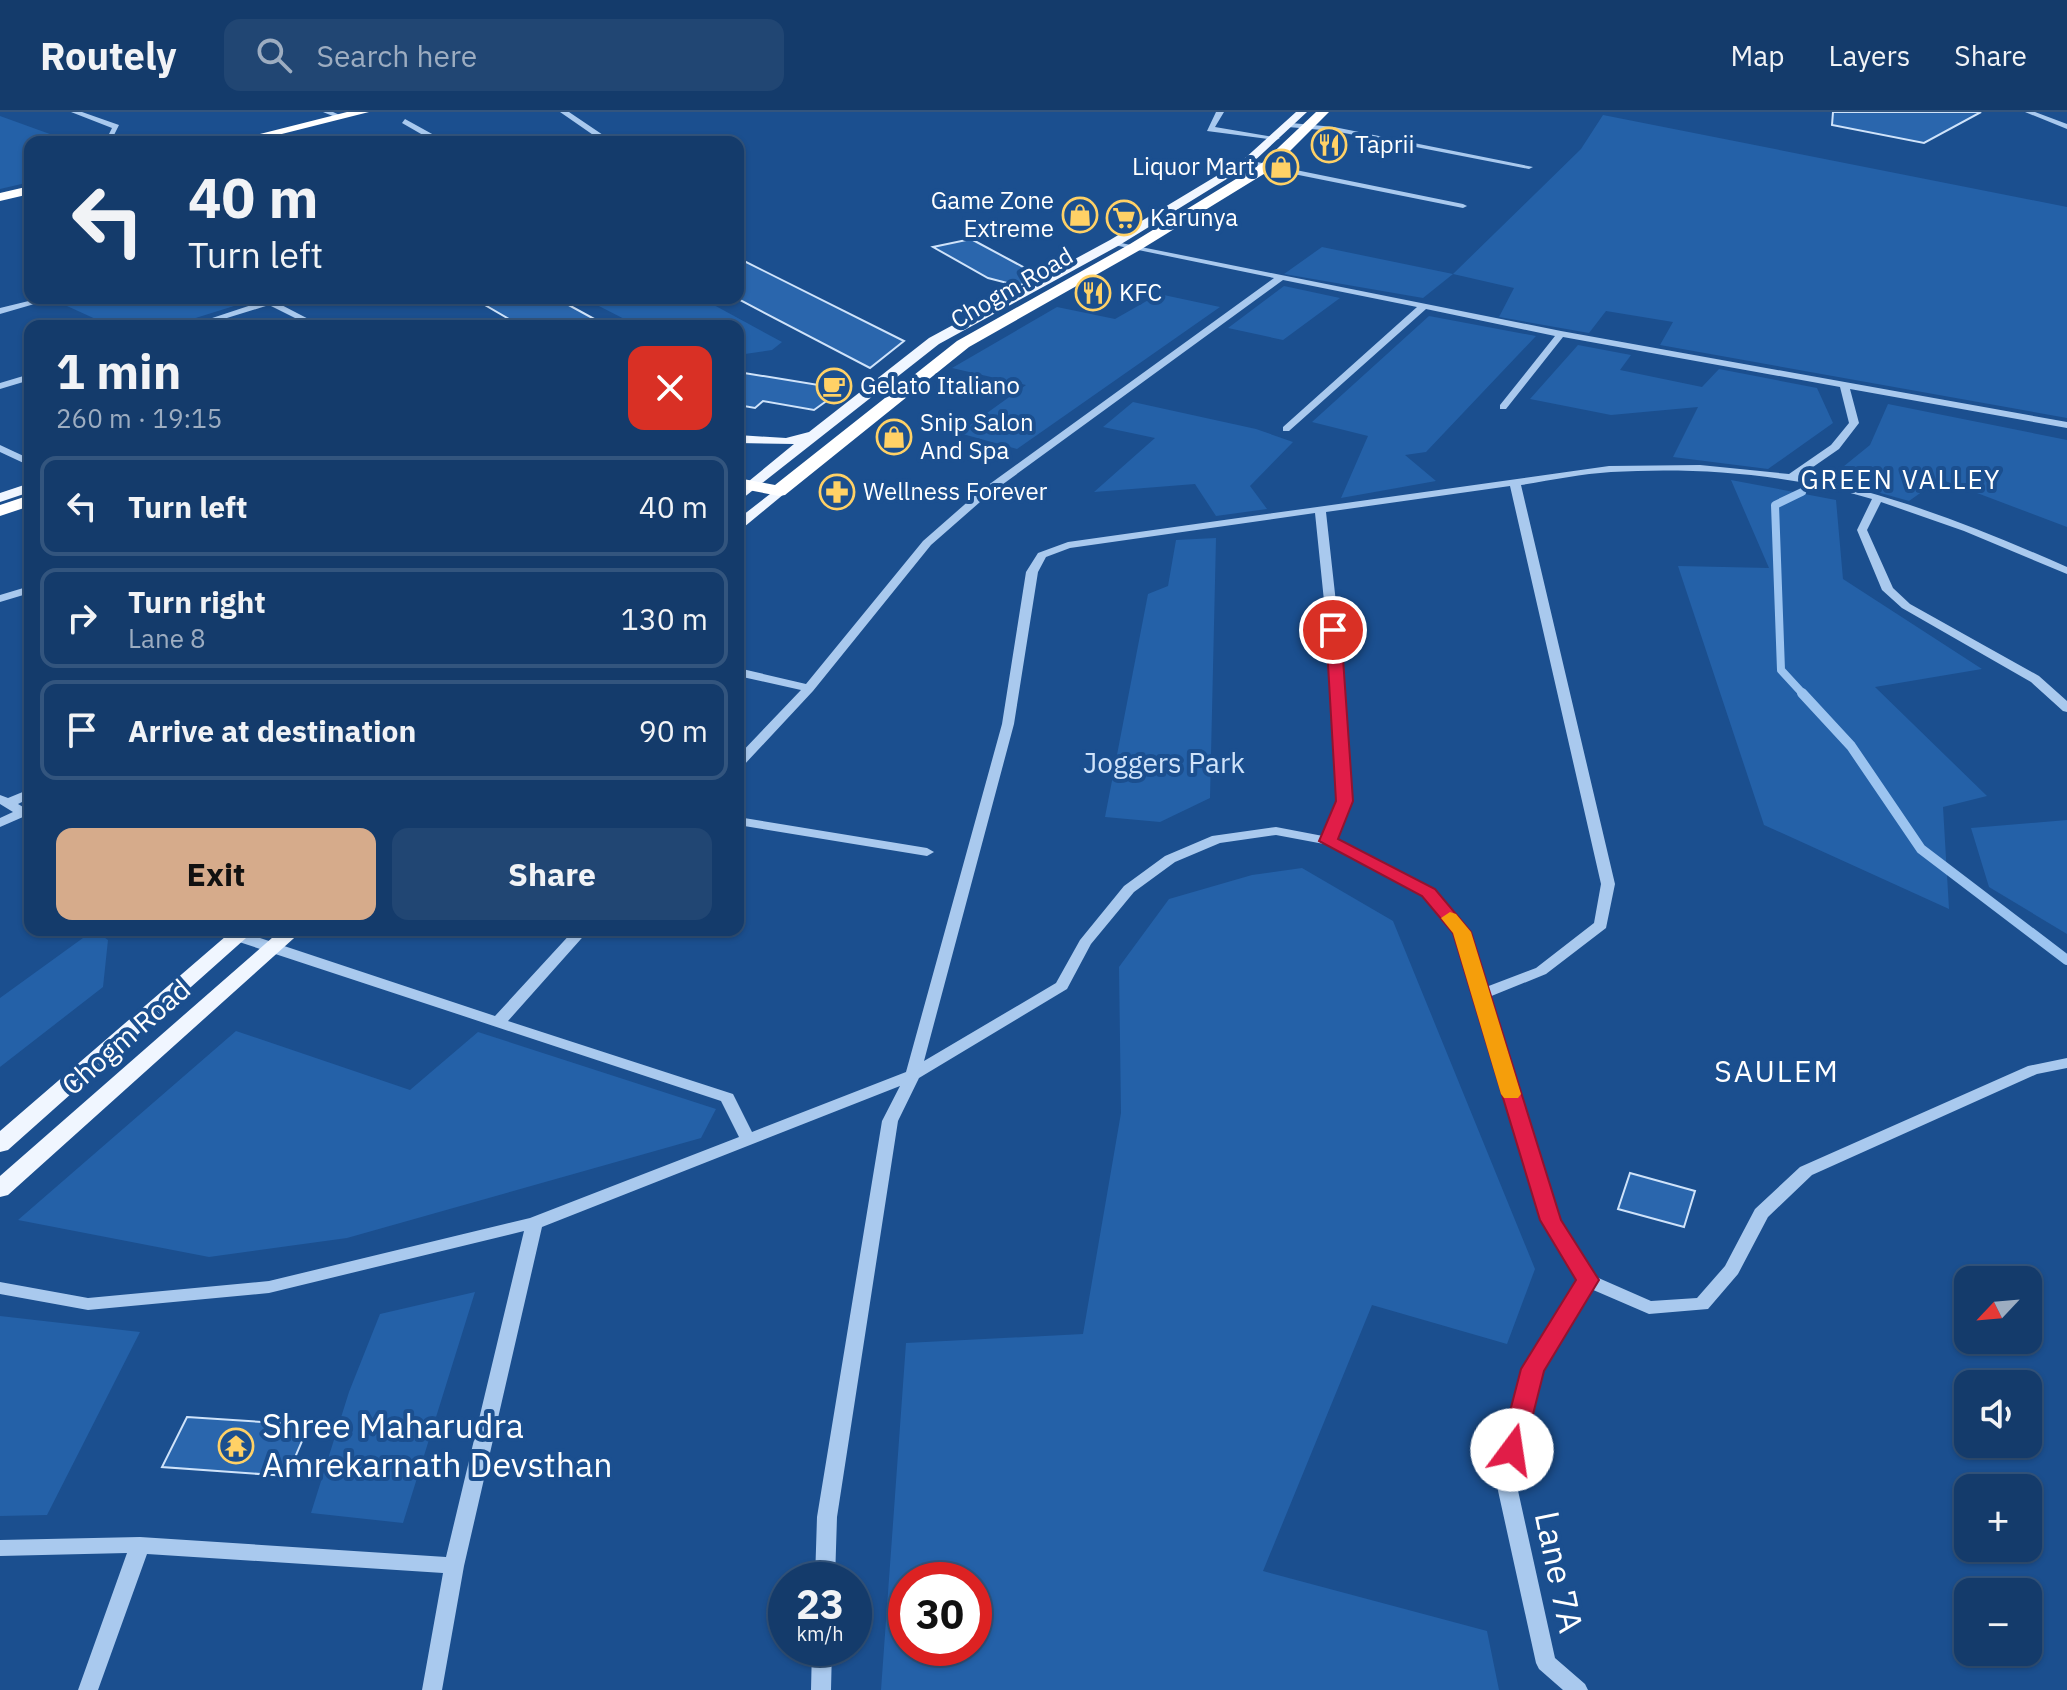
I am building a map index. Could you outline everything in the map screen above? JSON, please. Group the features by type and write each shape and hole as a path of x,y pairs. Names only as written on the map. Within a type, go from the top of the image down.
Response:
{"highway":[{"path":"256,136 333,115 363,112"},
{"name":"Chogm Road","path":"779,491 963,344 1135,247 1267,166 1311,127 1323,112"},
{"path":"0,197 24,191"},
{"path":"745,484 779,491"},
{"path":"0,511 24,502"}],"main road":[{"name":"Chogm Road","path":"745,484 816,434 934,341 1114,243 1247,162 1302,112"},
{"path":"744,439 786,442 816,434"},
{"path":"0,498 24,489"},
{"name":"Chogm Road","path":"744,522 779,491"},
{"name":"Chogm Road","path":"0,1144 232,936"},
{"name":"Chogm Road","path":"0,1189 286,936"}],"street":[{"path":"75,112 116,127 110,136"},
{"path":"564,112 600,136"},
{"path":"1220,112 1210,129 1276,138"},
{"path":"2029,112 2067,127"},
{"path":"405,121 430,136"},
{"path":"1291,125 1529,167"},
{"path":"1247,162 1463,206"},
{"path":"1114,243 1561,334 2067,425"},
{"path":"744,757 809,688 927,543 984,493 1280,278"},
{"path":"0,311 27,304"},
{"path":"212,320 264,304"},
{"path":"274,304 306,320"},
{"path":"1286,429 1423,307"},
{"path":"1503,407 1561,334"},
{"path":"0,386 24,379"},
{"path":"1791,477 1835,447 1854,423 1844,384"},
{"path":"0,448 24,460"},
{"path":"826,1562 827,1517 890,1121 913,1075 1008,724 1032,572 1042,555 1068,545 1609,469 1669,467 1791,477 1877,499 2020,550 2067,571"},
{"path":"1480,995 1541,971 1601,925 1608,884 1515,483"},
{"path":"1877,499 1862,530 1888,590 1906,606 2035,679 2067,708"},
{"path":"1320,510 1333,630 1344,801 1328,841"},
{"path":"0,599 24,591"},
{"path":"744,673 809,688"},
{"path":"4,801 24,795"},
{"path":"4,801 24,812"},
{"path":"0,823 24,815"},
{"path":"744,822 927,852"},
{"path":"0,1288 88,1304 269,1287 534,1223 913,1075 1062,986 1085,943 1129,889 1170,859 1217,839 1276,831 1328,841 1429,893 1462,932 1551,1220 1588,1280 1649,1308 1702,1304 1732,1270 1761,1213 1806,1171 2033,1070 2067,1063"},
{"path":"245,936 273,948 727,1098 748,1139"},
{"path":"499,1021 577,936"},
{"path":"432,1690 454,1566 534,1223"},
{"name":"Lane 7A","path":"1578,1690 1546,1663 1505,1477 1533,1369 1588,1280"},
{"path":"0,1548 140,1545 454,1566"},
{"path":"88,1690 140,1545"},
{"path":"821,1690 822,1666"}],"green space":[{"path":"1603,115 2067,207 2067,418 1660,345 1673,322 1606,311 1589,333 1499,317 1514,288 1453,274 1581,149"},
{"path":"0,116 55,136 24,136 24,183 0,189"},
{"path":"1322,247 1453,274 1423,298 1284,274"},
{"path":"1284,286 1340,298 1283,340 1228,328"},
{"path":"1159,294 1220,307 1017,449 959,433 1026,385 952,368 1057,307 1115,319"},
{"path":"63,304 240,304 189,320 98,320"},
{"path":"712,304 742,320 626,320 597,305"},
{"path":"1429,316 1536,336 1426,452 1405,455 1436,481 1341,498 1368,436 1312,422"},
{"path":"744,321 782,342 772,350 744,354"},
{"path":"1578,345 1631,355 1620,370 1702,387 1719,369 1817,388 1833,423 1768,469 1673,457 1698,407 1611,415 1530,399"},
{"path":"1133,402 1256,429 1293,442 1250,486 1267,509 1216,516 1195,484 1094,492 1155,438 1103,427"},
{"path":"1888,404 2067,440 2067,527 1940,479 1909,501 1841,482 1833,475 1870,445"},
{"path":"1731,480 1836,500 1843,579 1982,669 1875,687 1987,796 1943,807 1949,909 1764,825 1678,566 1769,568"},
{"name":"Joggers Park","path":"1216,538 1210,798 1160,822 1105,817 1148,594 1168,586 1176,540"},
{"path":"2067,820 2067,934 1989,887 1971,828"},
{"path":"1302,868 1393,921 1535,1269 1507,1344 1372,1305 1263,1571 1487,1631 1499,1690 881,1690 888,1593 888,1666 992,1666 992,1562 890,1562 906,1343 1083,1334 1121,1113 1119,967 1169,899 1252,875"},
{"path":"86,936 102,936 108,940 103,987 0,1067 0,998"},
{"path":"236,1031 410,1090 478,1032 716,1109 701,1138 347,1238 209,1257 18,1220"},
{"path":"475,1292 403,1523 311,1513 349,1392 380,1314"},
{"path":"0,1316 140,1332 47,1515 0,1516"}],"building":[{"path":"1833,112 1981,112 1924,143 1832,125"},
{"path":"971,239 1038,275 1019,286 988,278 933,247"},
{"path":"744,261 904,341 870,368 744,302"},
{"path":"483,304 567,304 596,320 511,320"},
{"path":"744,373 843,389 814,410 763,401 755,408 744,406"},
{"path":"1630,1173 1695,1191 1684,1227 1618,1209"},
{"name":"Shree Maharudra Amrekarnath Devsthan","path":"187,1417 309,1425 287,1476 162,1467"}],"waterway":[{"path":"1802,492 1775,505 1781,670 1804,695"},
{"path":"1802,693 1851,746 1921,849 2067,960"}],"slow traffic":[{"path":"1450,918 1462,932 1511,1094"}],"place":[{"name":"Taprii","path":"1329,145"},
{"name":"Liquor Mart","path":"1281,167"},
{"name":"Game Zone Extreme","path":"1080,215"},
{"name":"Karunya","path":"1124,218"},
{"name":"KFC","path":"1093,293"},
{"name":"Gelato Italiano","path":"834,386"},
{"name":"Snip Salon And Spa","path":"894,437"},
{"name":"Wellness Forever","path":"837,492"},
{"name":"Shree Maharudra Amrekarnath Devsthan","path":"236,1446"}],"district":[{"name":"GREEN VALLEY","path":"1901,480"},
{"name":"SAULEM","path":"1777,1072"}],"route":[{"path":"1333,630 1344,801 1328,841 1429,893 1462,932 1551,1220 1588,1280 1533,1369 1512,1450"}]}
